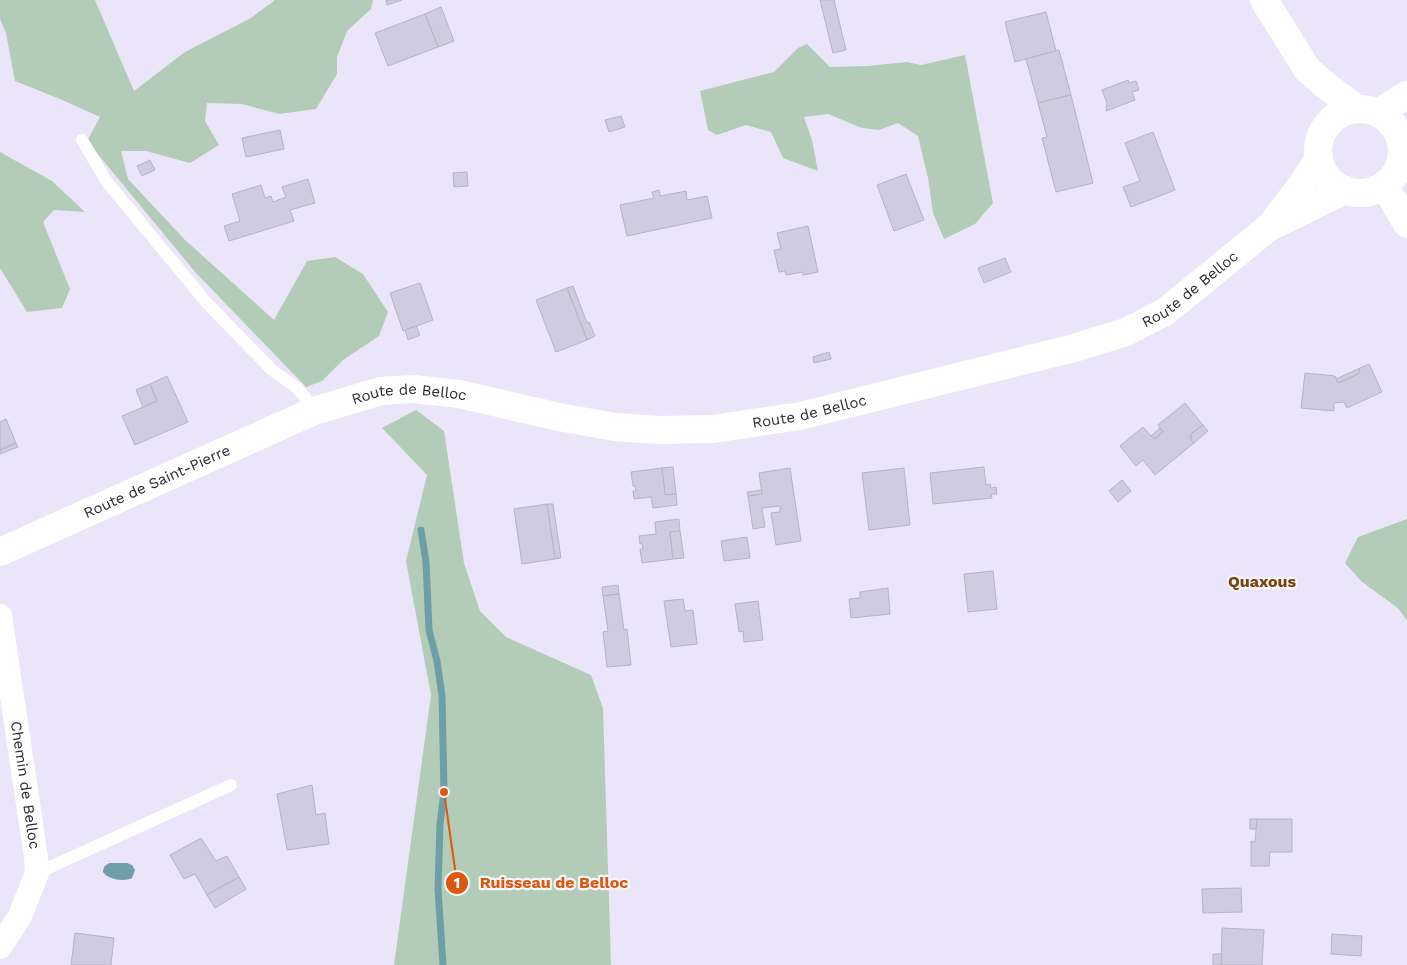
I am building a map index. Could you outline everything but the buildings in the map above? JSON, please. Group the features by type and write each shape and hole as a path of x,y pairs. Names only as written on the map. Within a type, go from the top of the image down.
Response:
{"street":[{"path":"1264,0 1308,69 1325,85 1368,111 1388,120 1404,136 1402,157 1396,173 1384,185 1407,224"},
{"path":"1308,69 1328,177 1345,190"},
{"name":"Route de Belloc","path":"314,411 381,391 413,389 459,394 559,417 615,427 659,430 713,429 800,416 1074,348 1126,332 1165,312 1268,228 1301,186 1321,145 1329,123 1337,116 1368,111 1407,95"},
{"name":"Route de Belloc","path":"1268,228 1345,190 1358,193 1372,191 1384,185"},
{"name":"Route de Saint-Pierre","path":"0,552 314,411"},
{"name":"Chemin de Belloc","path":"0,616 37,873 20,916 0,948"}],"lane":[{"path":"82,140 107,182 206,302 272,370 304,396 314,411"},
{"path":"37,873 231,785"}],"shaded area":[{"path":"0,0 95,0 134,91 185,52 251,18 275,0 373,0 371,9 347,31 337,57 337,74 316,109 279,114 242,104 207,103 205,121 219,145 190,163 146,151 121,151 128,179 185,240 274,320 307,261 335,257 363,274 388,312 379,336 343,360 322,381 306,387 196,273 87,141 100,117 15,81 6,33 0,19"},
{"path":"807,44 830,67 907,62 921,65 965,55 993,203 975,224 944,239 933,213 928,178 918,136 898,123 879,130 862,128 828,114 804,117 812,140 818,171 783,158 771,132 746,125 717,135 708,130 700,91 774,72 798,48"},
{"path":"0,152 52,181 85,212 54,210 43,222 70,289 62,308 27,312 0,268"},
{"path":"416,410 444,431 464,563 480,611 506,637 591,675 603,708 611,965 394,965 431,695 406,561 427,475 382,428"},
{"path":"1407,519 1407,621 1399,609 1361,581 1345,563 1358,537"},
{"path":"110,863 127,863 132,865 135,870 132,878 117,880 105,875 104,869"}],"waterway":[{"path":"421,530 426,562 429,630 437,661 442,696 444,792 440,824 438,889 443,965"}],"place":[{"name":"Ruisseau de Belloc","path":"444,792"}],"district":[{"name":"Quaxous","path":"1262,581"}]}
